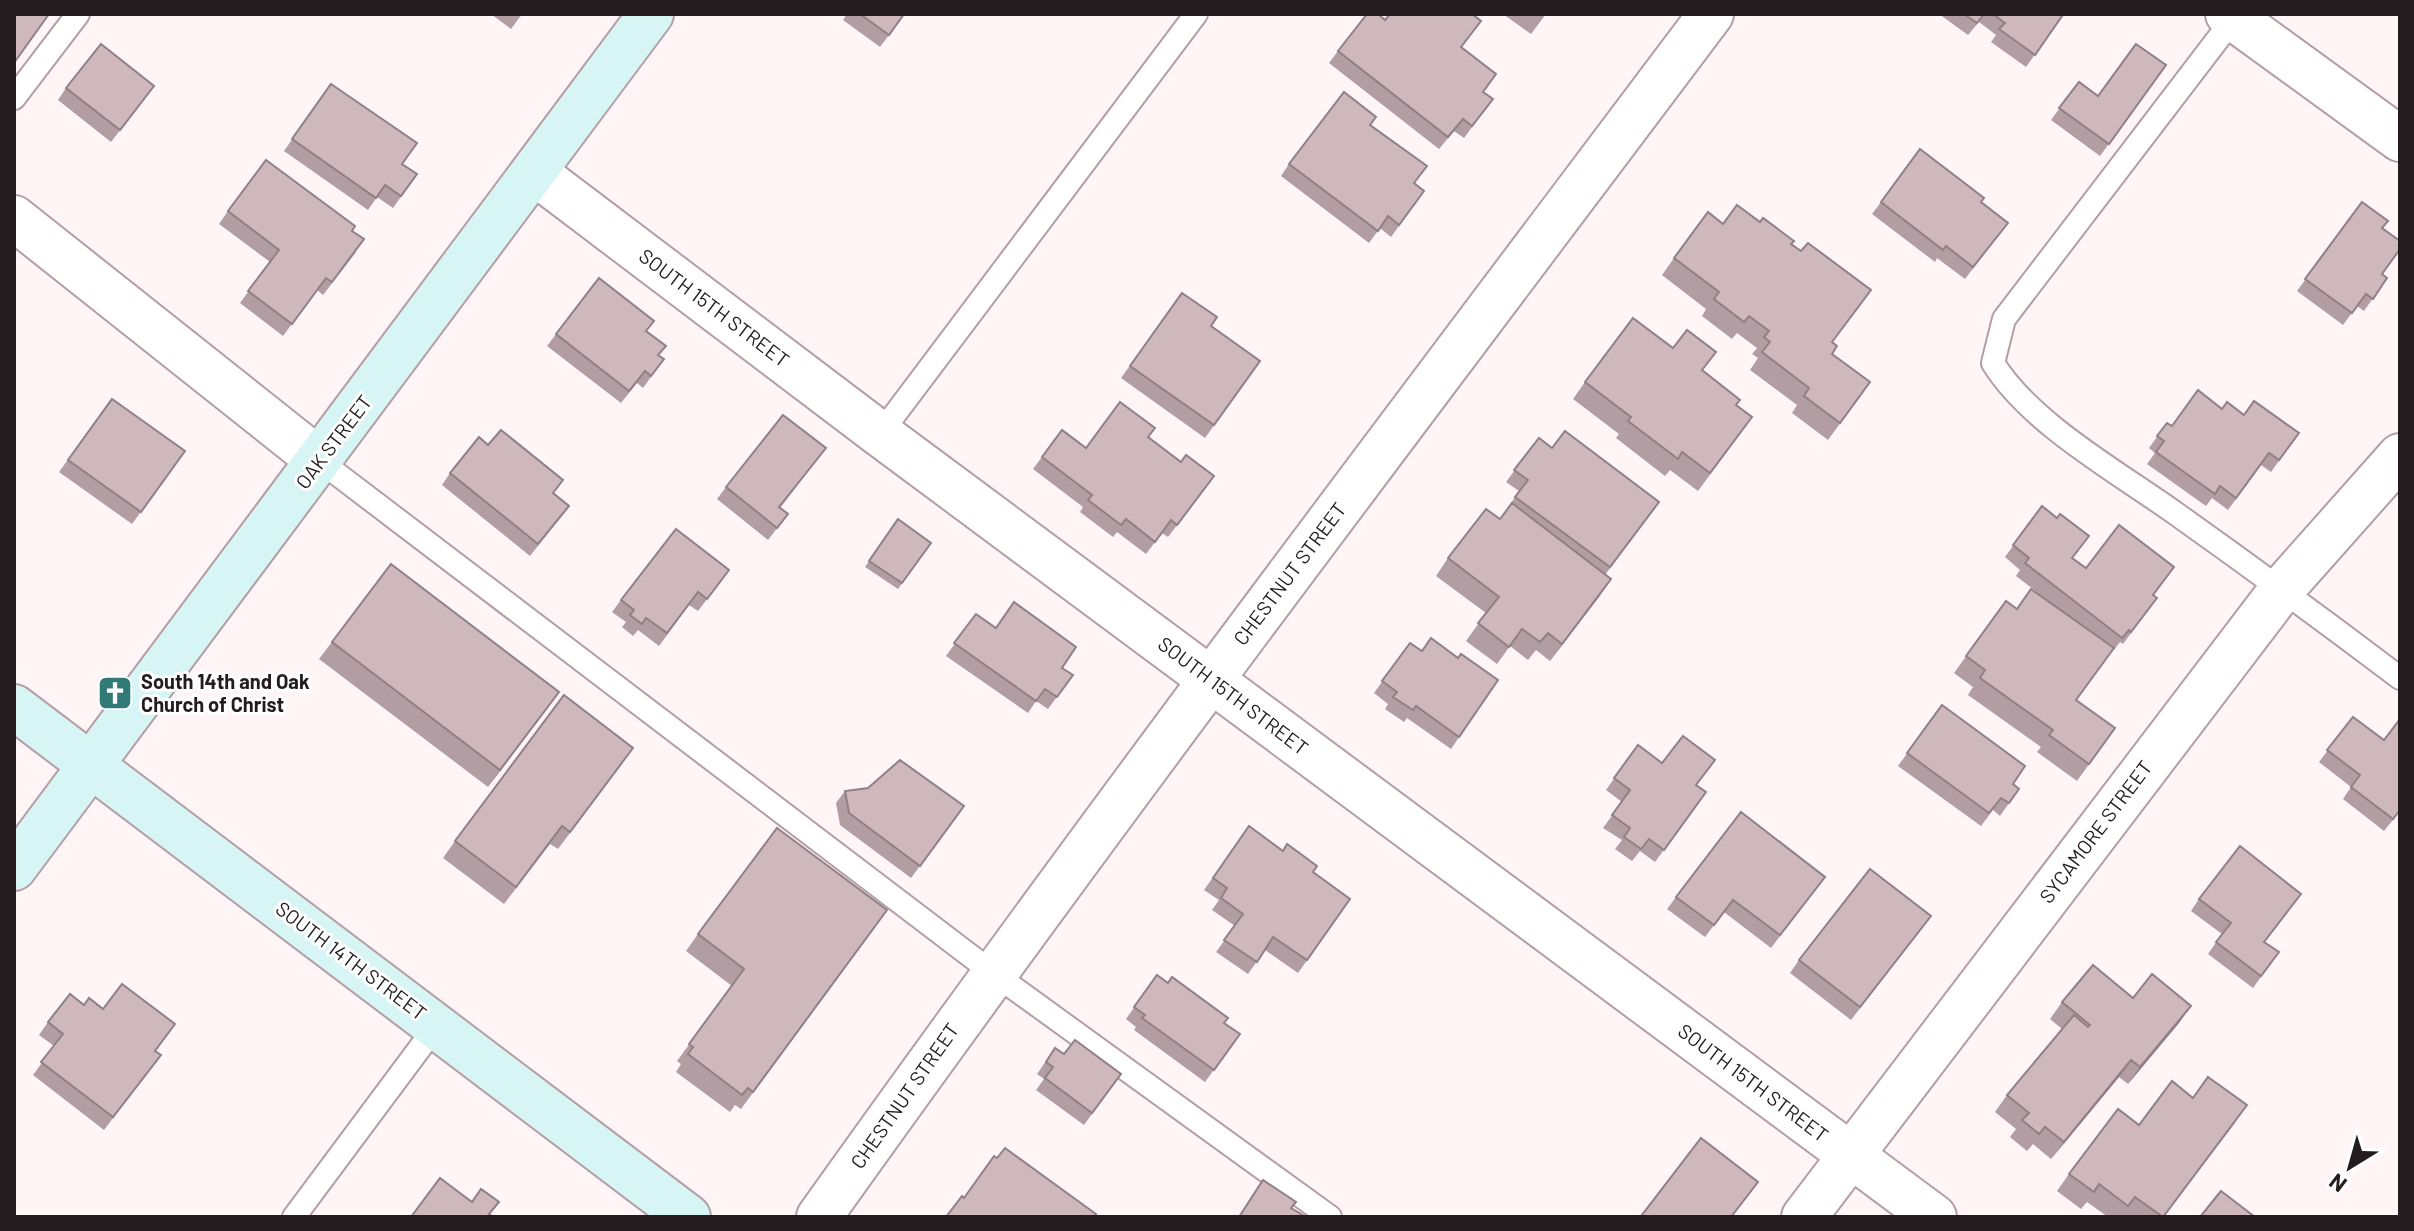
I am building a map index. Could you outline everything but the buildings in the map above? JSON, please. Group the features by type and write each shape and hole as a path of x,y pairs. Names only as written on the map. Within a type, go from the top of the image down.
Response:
{"street":[{"name":"OAK STREET","path":"14,868 651,14"},
{"name":"CHESTNUT STREET","path":"819,1217 993,973 1210,680 1711,14"},
{"path":"2233,15 2400,139"},
{"name":"SOUTH 15TH STREET","path":"534,172 880,434 1934,1217"},
{"path":"14,218 320,461"},
{"name":"SYCAMORE STREET","path":"1804,1217 2282,589 2400,456"},
{"name":"SOUTH 14TH STREET","path":"14,707 688,1217"}],"lane":[{"path":"14,98 78,14"},
{"path":"880,434 1196,14"},
{"path":"2233,15 2004,319 1993,363 2008,387 2047,422 2282,589 2400,678"},
{"path":"320,461 993,973 1330,1217"},
{"path":"294,1217 437,1025"}],"place":[{"name":"South 14th and Oak Church of Christ","path":"115,693"}]}
